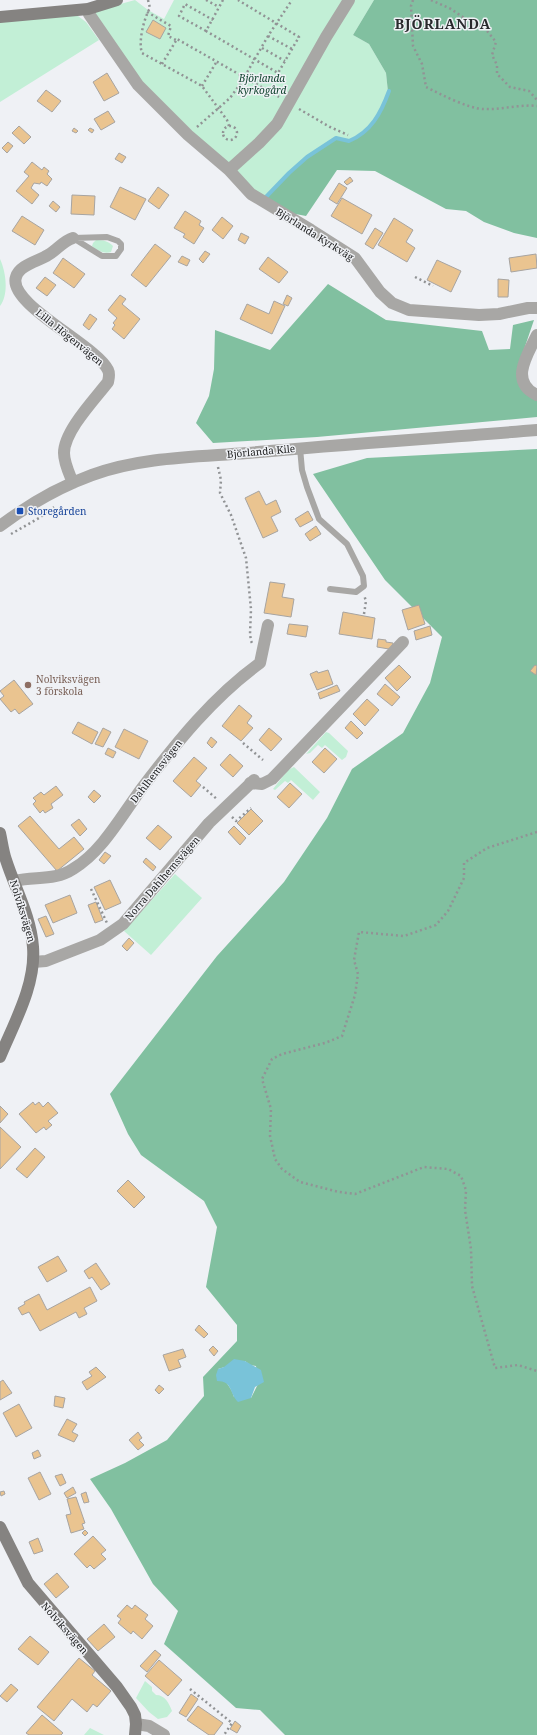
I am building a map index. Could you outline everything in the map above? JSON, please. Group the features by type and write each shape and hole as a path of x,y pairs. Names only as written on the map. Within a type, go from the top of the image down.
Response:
{"street":[{"path":"0,17 88,9 117,0"},
{"path":"229,170 259,143 277,124 326,37 349,0"},
{"name":"Björlanda Kyrkväg","path":"88,9 89,14 138,85 188,135 229,170 251,194 307,227 355,258 380,292 392,303 409,310 479,316 499,314 528,308 537,308"},
{"name":"Lilla Högenvägen","path":"73,238 66,240 49,255 22,268 16,276 16,286 22,297 89,351 108,369 110,375 108,382 69,432 64,454 73,483"},
{"path":"537,335 522,368 522,378 530,392 537,395"},
{"name":"Björlanda Kile","path":"3,531 20,511 93,474 119,467 153,462 300,448 537,430"},
{"name":"Dahlhemsvägen","path":"14,881 55,877 73,869 94,852 176,744 212,703 260,663 268,625"},
{"name":"Norra Dahlhemsvägen","path":"33,962 46,962 58,958 100,940 123,924 209,823 252,782 262,784 272,779 403,642"},
{"name":"Nolviksvägen","path":"0,833 5,859 28,923 33,946 33,962 23,1002 0,1057"},
{"name":"Nolviksvägen","path":"0,1527 28,1583 117,1687 131,1707 135,1715 135,1729"},
{"path":"135,1729 149,1726 164,1735"}],"lane":[{"path":"106,237 118,241 121,244 121,249 116,256 102,256 73,238 106,237"},
{"path":"300,448 302,470 319,519 347,544 363,576 364,586 356,592 330,588"}],"path":[{"path":"148,0 150,8 145,16 140,47 142,53 202,86 217,109 227,120 229,126"},
{"path":"206,0 219,8"},
{"path":"206,31 223,0"},
{"path":"213,20 185,4 179,16 278,73 299,37 238,0"},
{"path":"188,135 230,98 245,77 268,36 292,0"},
{"path":"413,0 411,6 414,46 422,64 426,87 456,101 482,109 502,109 523,105 537,106"},
{"path":"431,0 451,9 470,22 483,26 496,42 492,54 497,65 496,74 510,87 529,91 537,100"},
{"path":"147,12 171,26 168,36 176,40 177,39 330,127 348,135"},
{"path":"268,36 292,49"},
{"path":"162,64 176,40"},
{"path":"262,48 285,61"},
{"path":"202,86 217,61"},
{"path":"229,126 235,128 238,134 236,138 230,141 227,140 223,134 229,126"},
{"path":"415,277 433,286"},
{"path":"212,466 218,465 221,480 220,493 231,515 246,558 251,609 251,641 253,643 265,645"},
{"path":"3,531 33,522 58,504"},
{"path":"362,588 366,602 364,614"},
{"path":"243,743 263,760"},
{"path":"203,787 226,807"},
{"path":"537,832 487,848 464,863 464,878 448,911 436,924 404,936 359,932 354,960 358,974 355,995 342,1036 325,1043 282,1054 272,1059 262,1079 271,1109 270,1136 275,1159 282,1169 300,1182 339,1192 355,1194 424,1167 448,1169 461,1176 466,1190 464,1210 471,1250 472,1286 496,1368 518,1365 537,1371"},
{"path":"91,889 111,932"},
{"path":"190,1689 232,1723 224,1735"}],"green space":[{"name":"Björlanda kyrkogård","path":"135,0 148,10 164,19 174,0 374,0 353,35 369,44 386,73 388,92 381,110 371,125 361,135 349,141 336,137 311,153 263,198 137,79 95,15 95,11"},
{"path":"374,0 537,0 537,238 514,233 484,222 466,211 446,209 375,171 337,170 306,216 285,212 263,198 311,153 336,137 349,141 361,135 371,125 381,110 388,92 386,73 369,44 353,35"},
{"path":"74,13 86,22 99,40 0,102 0,19"},
{"path":"96,240 106,241 111,244 113,246 111,252 101,252 92,246"},
{"path":"0,259 4,270 6,289 0,306"},
{"path":"328,284 386,320 482,331 489,350 510,349 513,325 534,320 518,367 537,399 537,417 317,437 213,443 196,423 209,396 214,369 215,330 270,350"},
{"path":"537,449 537,1735 285,1735 260,1710 236,1708 164,1644 178,1611 153,1584 111,1509 90,1479 125,1463 167,1440 204,1396 203,1377 237,1341 237,1325 206,1287 217,1227 204,1201 141,1155 128,1134 110,1094 217,956 284,882 327,818 352,769 403,733 430,683 442,637 385,580 313,474 367,458","holes":["245,1361 250,1365 256,1366 258,1384 251,1398 234,1397 218,1369"]},
{"path":"326,732 329,733 348,751 346,757 342,760 325,745 322,748 318,745 310,753 306,754"},
{"path":"294,767 320,792 313,800 291,780 288,783 285,781 275,790 273,789 288,770"},
{"path":"175,874 202,898 151,955 124,931"},
{"path":"145,1681 152,1687 152,1691 156,1695 162,1696 168,1702 172,1711 167,1717 158,1719 136,1698"},
{"path":"90,1728 104,1735 84,1735"}],"water":[{"path":"234,1359 245,1361 261,1370 264,1382 255,1387 251,1398 238,1402 226,1383 217,1381 216,1375 218,1369 224,1367"}],"building":[{"path":"153,20 166,28 160,39 146,32"},
{"path":"107,73 119,93 104,101 93,82"},
{"path":"46,90 61,101 52,112 37,101"},
{"path":"108,111 115,122 101,130 94,119"},
{"path":"19,126 31,137 24,144 12,133"},
{"path":"74,128 78,131 76,133 72,131"},
{"path":"90,128 94,130 92,133 88,130"},
{"path":"8,142 13,146 7,153 2,148"},
{"path":"119,153 126,157 122,163 115,159"},
{"path":"32,162 42,170 44,167 49,171 47,174 52,179 47,186 41,182 40,184 34,183 31,188 39,195 32,204 16,191 29,176 24,172"},
{"path":"350,177 353,181 347,185 344,182"},
{"path":"339,183 347,188 337,204 329,199"},
{"path":"120,187 146,199 135,220 110,207"},
{"path":"158,187 169,195 159,209 148,201"},
{"path":"72,195 95,196 94,215 71,214"},
{"path":"342,198 372,215 362,234 331,216"},
{"path":"53,201 60,207 56,212 49,206"},
{"path":"185,211 201,221 199,225 204,228 194,244 183,237 185,234 174,228"},
{"path":"22,216 44,230 35,245 12,231"},
{"path":"222,217 233,226 223,239 212,230"},
{"path":"394,218 413,230 406,242 415,248 407,262 378,245"},
{"path":"375,228 383,233 373,249 365,244"},
{"path":"241,233 249,237 245,244 238,240"},
{"path":"155,244 171,256 146,287 131,275"},
{"path":"205,251 210,254 203,263 199,259"},
{"path":"536,254 537,268 511,272 509,258"},
{"path":"182,256 190,260 187,266 178,262"},
{"path":"268,257 288,272 279,283 259,269"},
{"path":"63,258 85,274 74,288 53,273"},
{"path":"437,260 461,271 451,292 427,280"},
{"path":"45,277 56,285 47,296 36,288"},
{"path":"498,279 509,280 508,297 498,297"},
{"path":"120,295 126,299 122,304 140,319 124,339 112,329 115,325 113,323 117,318 108,310"},
{"path":"287,295 292,298 288,306 283,304"},
{"path":"274,301 285,306 272,334 240,319 247,304 269,314"},
{"path":"90,314 97,319 89,330 83,325"},
{"path":"259,491 266,505 276,500 281,512 271,517 278,531 263,538 245,498"},
{"path":"308,511 313,520 300,527 295,519"},
{"path":"316,526 321,534 310,541 305,534"},
{"path":"270,582 285,584 282,597 294,599 291,617 264,613"},
{"path":"419,605 425,624 408,630 402,610"},
{"path":"343,612 375,618 372,639 339,634"},
{"path":"289,624 308,626 306,637 287,634"},
{"path":"430,626 432,635 416,640 414,631"},
{"path":"378,639 386,640 386,642 393,644 389,649 377,647"},
{"path":"399,665 411,677 397,691 385,678"},
{"path":"535,665 537,666 536,675 530,671"},
{"path":"328,670 333,684 317,690 310,674 317,671 318,673"},
{"path":"14,680 33,704 19,714 15,709 11,712 0,699 4,696 0,691"},
{"path":"385,684 400,697 392,706 377,694"},
{"path":"337,685 340,691 320,699 318,693"},
{"path":"367,699 379,710 365,726 353,714"},
{"path":"239,705 252,716 247,723 253,728 241,741 222,726"},
{"path":"351,721 363,733 357,739 345,728"},
{"path":"78,722 98,732 92,744 72,733"},
{"path":"103,728 111,732 103,747 95,744"},
{"path":"269,728 282,739 271,751 259,740"},
{"path":"124,729 148,741 139,759 115,747"},
{"path":"211,737 217,742 212,748 207,743"},
{"path":"108,748 116,752 113,758 105,754"},
{"path":"325,748 337,759 324,773 312,762"},
{"path":"230,754 243,766 233,777 220,765"},
{"path":"194,757 207,768 196,781 201,785 191,797 173,781"},
{"path":"290,783 302,794 289,808 277,797"},
{"path":"56,786 63,795 51,804 53,808 45,813 43,810 40,813 33,804 36,801 33,798 41,792 44,795"},
{"path":"94,790 101,796 94,803 88,797"},
{"path":"251,809 263,821 249,835 237,823"},
{"path":"30,816 59,849 74,837 84,849 57,871 18,826"},
{"path":"79,819 87,829 80,836 71,825"},
{"path":"158,825 172,837 160,850 146,838"},
{"path":"234,826 246,838 240,845 228,832"},
{"path":"105,852 111,856 104,864 99,860"},
{"path":"146,858 156,867 153,871 143,862"},
{"path":"110,880 121,903 105,910 94,887"},
{"path":"70,895 77,913 53,923 45,905"},
{"path":"96,902 103,920 95,923 88,905"},
{"path":"46,916 54,934 46,937 38,919"},
{"path":"129,938 134,943 127,951 122,946"},
{"path":"33,1102 35,1105 39,1102 43,1107 48,1102 58,1113 48,1121 52,1125 46,1130 44,1127 36,1133 19,1114"},
{"path":"0,1106 8,1114 0,1123"},
{"path":"0,1127 21,1147 0,1169"},
{"path":"35,1148 45,1157 27,1178 16,1169"},
{"path":"128,1180 145,1197 134,1208 117,1191"},
{"path":"58,1256 67,1271 47,1282 38,1267"},
{"path":"96,1263 110,1284 101,1290 92,1277 89,1279 84,1271"},
{"path":"90,1287 97,1301 84,1308 87,1314 79,1318 76,1312 40,1331 29,1312 22,1315 18,1308 25,1304 24,1302 39,1294 47,1310"},
{"path":"199,1325 208,1334 204,1338 195,1330"},
{"path":"213,1346 218,1351 214,1356 209,1350"},
{"path":"183,1349 186,1357 178,1360 181,1367 169,1371 163,1355"},
{"path":"96,1367 106,1377 87,1390 82,1382 92,1376 89,1372"},
{"path":"3,1380 12,1393 0,1400 0,1382"},
{"path":"159,1385 164,1389 159,1394 155,1390"},
{"path":"55,1396 65,1398 63,1408 54,1406"},
{"path":"19,1404 32,1428 16,1437 3,1413"},
{"path":"67,1419 77,1424 72,1432 78,1435 74,1442 58,1435"},
{"path":"138,1432 142,1438 139,1440 144,1445 138,1450 129,1440"},
{"path":"38,1450 41,1456 34,1459 32,1453"},
{"path":"40,1472 51,1494 39,1500 28,1478"},
{"path":"62,1474 66,1483 60,1486 55,1476"},
{"path":"73,1487 76,1493 67,1498 64,1493"},
{"path":"4,1491 5,1494 1,1496 0,1492"},
{"path":"86,1492 89,1502 84,1503 81,1494"},
{"path":"76,1497 85,1523 82,1524 84,1529 71,1533 66,1515 71,1514 67,1499"},
{"path":"85,1530 88,1533 85,1536 82,1533"},
{"path":"93,1536 106,1550 101,1554 106,1559 94,1569 90,1565 87,1568 74,1554"},
{"path":"38,1538 43,1551 34,1554 29,1542"},
{"path":"57,1573 69,1587 56,1598 44,1584"},
{"path":"127,1605 132,1609 135,1605 148,1615 145,1619 153,1626 142,1639 133,1631 131,1634 118,1623 121,1619 117,1616"},
{"path":"104,1624 115,1637 98,1651 87,1639"},
{"path":"30,1636 49,1652 38,1665 18,1649"},
{"path":"155,1650 161,1655 147,1672 140,1666"},
{"path":"79,1658 95,1671 92,1675 111,1691 97,1707 93,1704 87,1712 72,1699 54,1721 37,1707"},
{"path":"159,1660 182,1680 168,1696 145,1676"},
{"path":"11,1684 18,1690 7,1702 0,1696"},
{"path":"191,1694 198,1699 186,1717 179,1713"},
{"path":"198,1706 223,1723 214,1735 209,1735 187,1720"},
{"path":"42,1715 63,1733 61,1735 29,1735 26,1733"},
{"path":"235,1721 241,1726 237,1733 230,1729"}],"waterway":[{"path":"265,198 307,157 336,138 349,141 357,137 369,127 379,114 389,91"}],"place":[{"name":"Storegården","path":"20,511"},
{"name":"Nolviksvägen 3 förskola","path":"28,685"}],"district":[{"name":"BJÖRLANDA","path":"443,24"}]}
